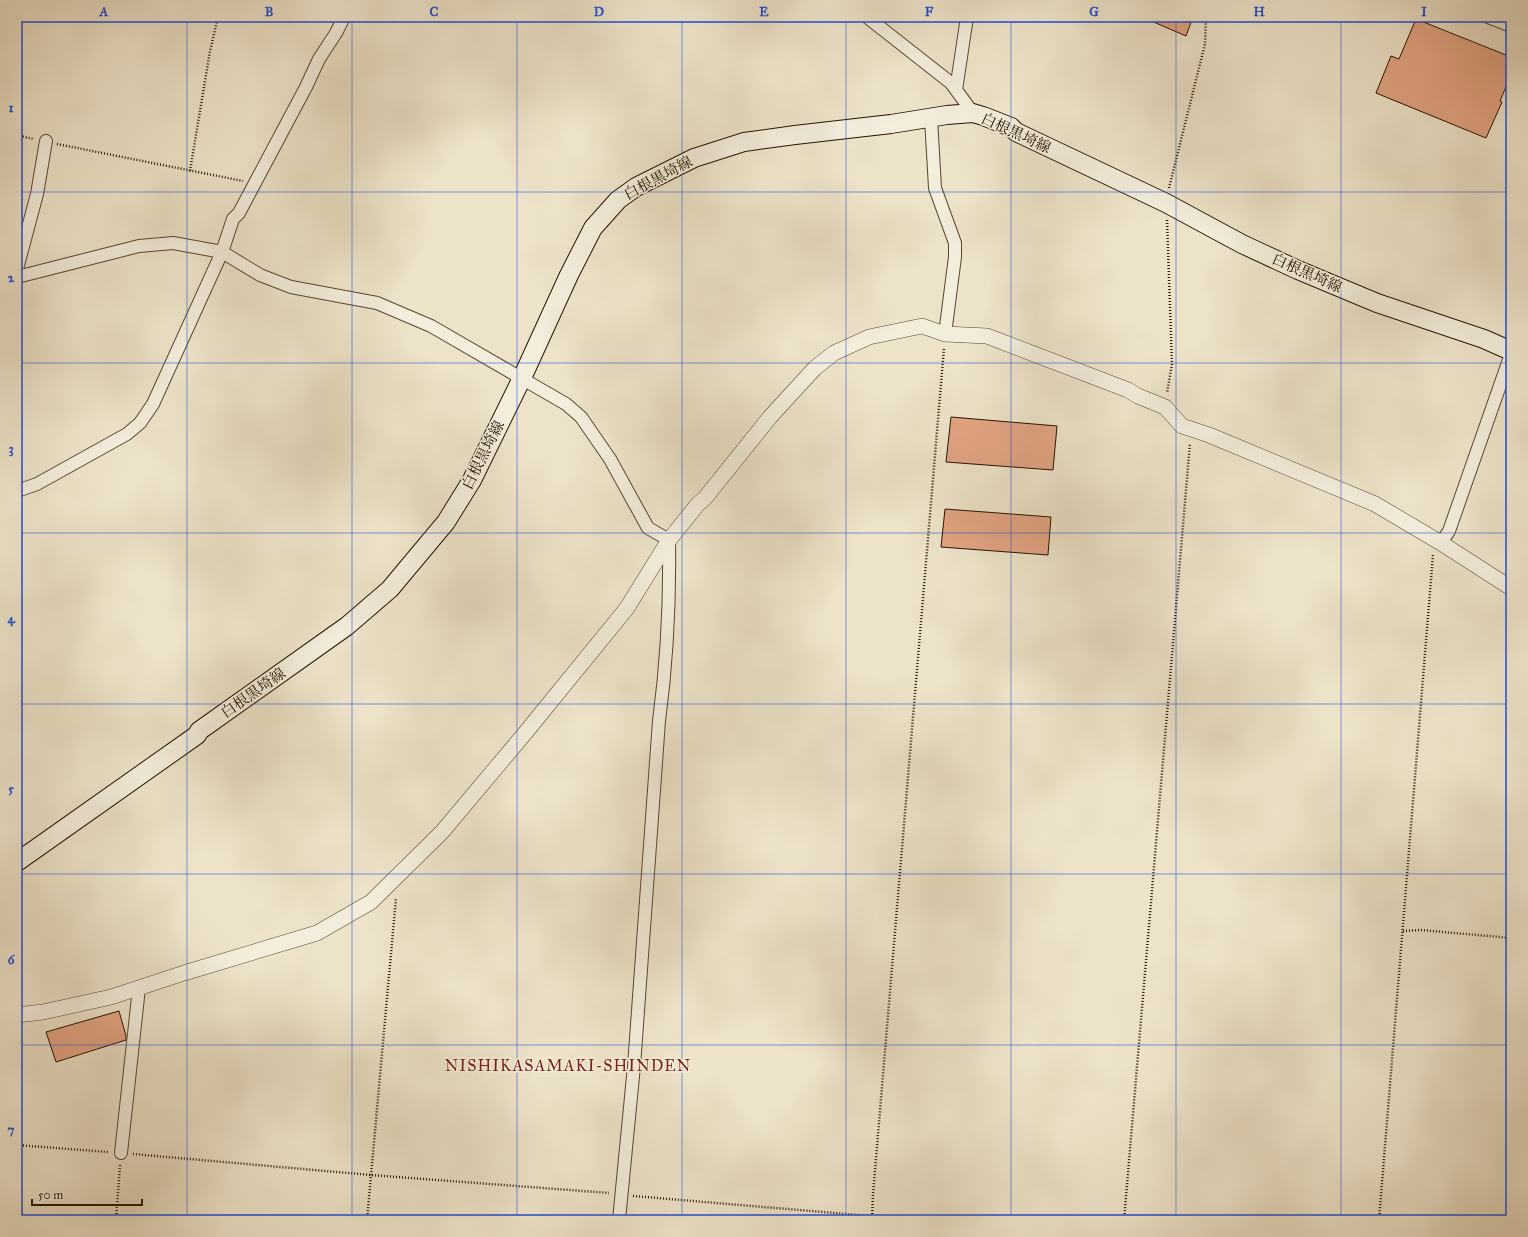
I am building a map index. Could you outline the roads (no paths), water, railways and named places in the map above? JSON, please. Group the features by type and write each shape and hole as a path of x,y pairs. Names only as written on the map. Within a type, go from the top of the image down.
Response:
{"main road":[{"name":"白根黒埼線","path":"17,862 197,735 199,731 347,626 390,589 446,522 472,480 522,378 569,275 593,228 618,200 636,187 694,158 744,142 947,115 973,113 1011,127 1016,132 1166,203 1242,244 1298,270 1377,304 1484,339 1511,352"}],"street":[{"path":"17,491 37,484 127,434 140,423 153,404 222,252 233,219 239,214 306,87 319,59 336,33 344,17"},
{"path":"867,17 951,83 973,113"},
{"path":"956,90 967,17"},
{"path":"1488,17 1511,26"},
{"path":"931,118 936,188 955,243 955,257 945,334"},
{"path":"17,269 37,194 46,142"},
{"path":"17,277 139,246 173,243 222,252 260,275 291,287 377,303 431,326 566,404 581,417 610,459 648,528 669,540"},
{"path":"17,1015 44,1012 96,1001 317,933 371,902 442,832 526,732 622,614 669,540 770,417 815,368 834,353 868,337 922,326 945,334 987,336 1128,390 1138,396 1165,407 1182,426 1191,428 1375,504 1441,543 1511,588"},
{"path":"1441,543 1449,531 1511,352"},
{"path":"619,1220 634,1066 659,721 664,682 670,591 669,540"},
{"path":"122,1153 139,988"}],"district":[{"name":"NISHIKASAMAKI-SHINDEN","path":"568,1065"}]}
